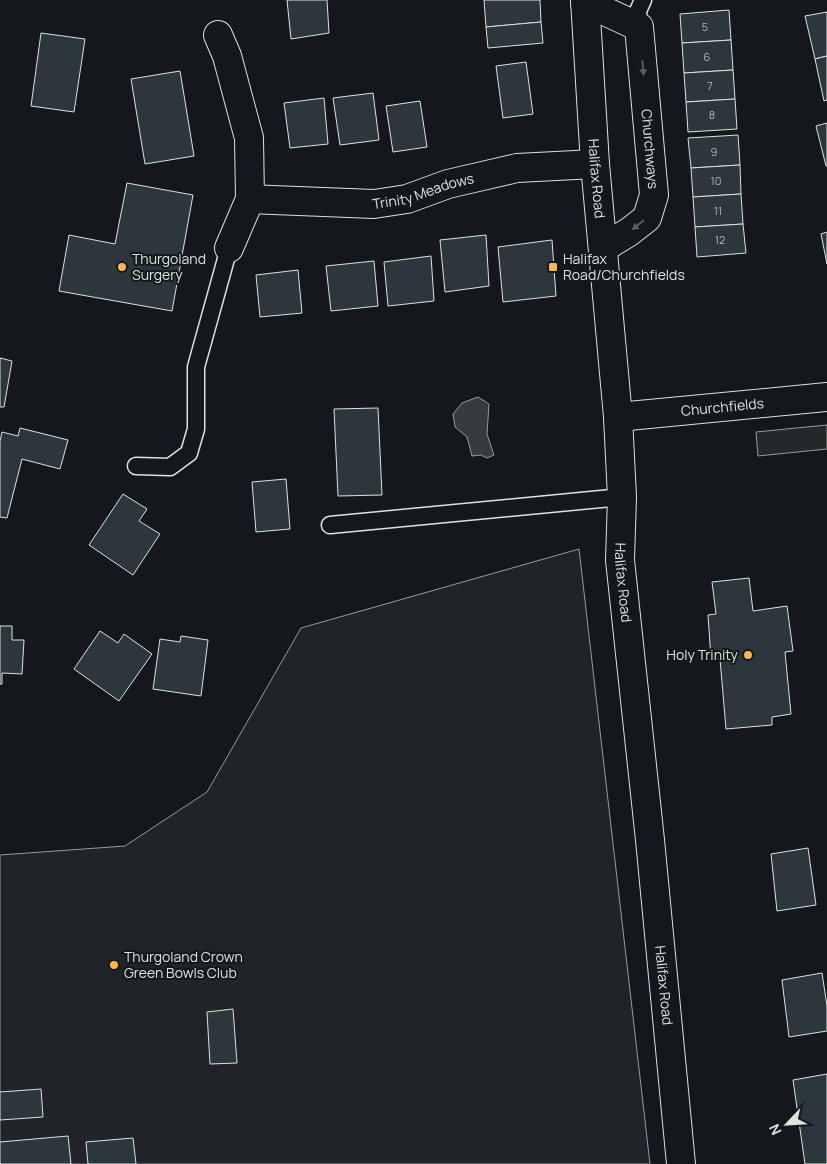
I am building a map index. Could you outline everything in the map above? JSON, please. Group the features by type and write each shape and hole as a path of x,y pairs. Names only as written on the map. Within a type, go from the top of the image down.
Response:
{"main road":[{"path":"585,1 639,26"},
{"name":"Halifax Road","path":"585,1 595,164 618,416 622,497 620,560 650,840 680,1164"},
{"name":"Churchways","path":"603,248 647,218 654,195 639,26"},
{"path":"218,35 227,56 249,138 250,199 229,248"},
{"name":"Trinity Meadows","path":"250,199 374,204 407,199 448,184 517,168 595,164"},
{"name":"Churchfields","path":"618,416 827,397"}],"lane":[{"name":"Churchways","path":"639,26 638,11 643,0"},
{"path":"136,466 170,467 189,452 196,429 196,367 229,248"},
{"path":"330,525 622,497"}],"shaded area":[{"path":"478,397 489,404 487,434 494,455 487,458 481,455 472,456 467,437 455,427 453,414 462,403"},
{"path":"827,425 827,449 758,456 756,432"},
{"path":"579,549 650,1164 0,1164 0,855 125,846 207,792 301,628"}],"building":[{"path":"287,0 327,0 329,33 291,39"},
{"path":"484,0 540,0 541,22 486,27"},
{"path":"729,10 731,40 682,43 680,14"},
{"path":"827,12 827,56 815,59 805,16"},
{"path":"541,22 543,43 488,48 486,27"},
{"path":"41,33 85,39 74,112 31,106"},
{"path":"731,40 733,70 684,73 682,43"},
{"path":"827,56 827,100 824,101 815,59"},
{"path":"526,62 533,114 503,118 496,66"},
{"path":"733,70 735,99 686,102 684,73"},
{"path":"180,71 194,156 145,164 131,79"},
{"path":"373,93 379,140 340,145 333,98"},
{"path":"324,98 328,144 290,148 284,103"},
{"path":"735,99 737,129 688,132 686,102"},
{"path":"420,101 427,147 393,152 386,106"},
{"path":"827,123 827,166 826,166 816,126"},
{"path":"738,135 740,165 691,168 688,138"},
{"path":"740,165 741,194 693,197 691,168"},
{"name":"Thurgoland Surgery","path":"127,183 193,195 172,311 59,291 69,235 115,244"},
{"path":"741,194 743,224 695,227 693,197"},
{"path":"743,224 746,253 697,257 695,227"},
{"path":"827,232 827,264 821,234"},
{"path":"486,235 489,286 445,292 440,240"},
{"path":"552,240 556,296 503,302 498,247"},
{"path":"431,256 434,301 388,306 384,262"},
{"path":"374,261 378,306 331,311 326,266"},
{"path":"298,270 302,313 260,317 256,275"},
{"path":"0,358 12,361 4,407 0,407"},
{"path":"378,408 382,495 338,496 334,409"},
{"path":"20,428 68,440 60,469 22,459 7,518 0,517 0,441 2,432 18,436"},
{"path":"286,479 290,529 256,532 252,482"},
{"path":"123,494 147,509 139,521 160,534 133,575 89,545"},
{"name":"Holy Trinity","path":"749,578 753,611 787,606 793,651 785,652 791,714 772,717 772,725 726,729 720,659 711,659 708,615 716,614 712,582"},
{"path":"0,626 12,626 12,640 24,640 22,674 2,673 2,684 0,684"},
{"path":"100,631 118,643 124,634 152,654 119,701 74,669"},
{"path":"181,636 208,640 201,696 153,689 160,639 180,642"},
{"path":"808,848 816,905 777,911 771,854"},
{"path":"822,973 827,1006 827,1031 789,1037 782,980"},
{"path":"233,1009 237,1063 210,1064 207,1012"},
{"path":"827,1074 827,1164 805,1164 793,1080"},
{"path":"41,1089 43,1117 0,1120 0,1092"},
{"path":"68,1136 71,1164 0,1164 0,1142"},
{"path":"133,1138 136,1164 88,1164 86,1142"}],"place":[{"name":"Thurgoland Surgery","path":"122,267"},
{"name":"Halifax Road/Churchfields","path":"553,267"},
{"name":"Holy Trinity","path":"748,655"},
{"name":"Thurgoland Crown Green Bowls Club","path":"114,965"}]}
